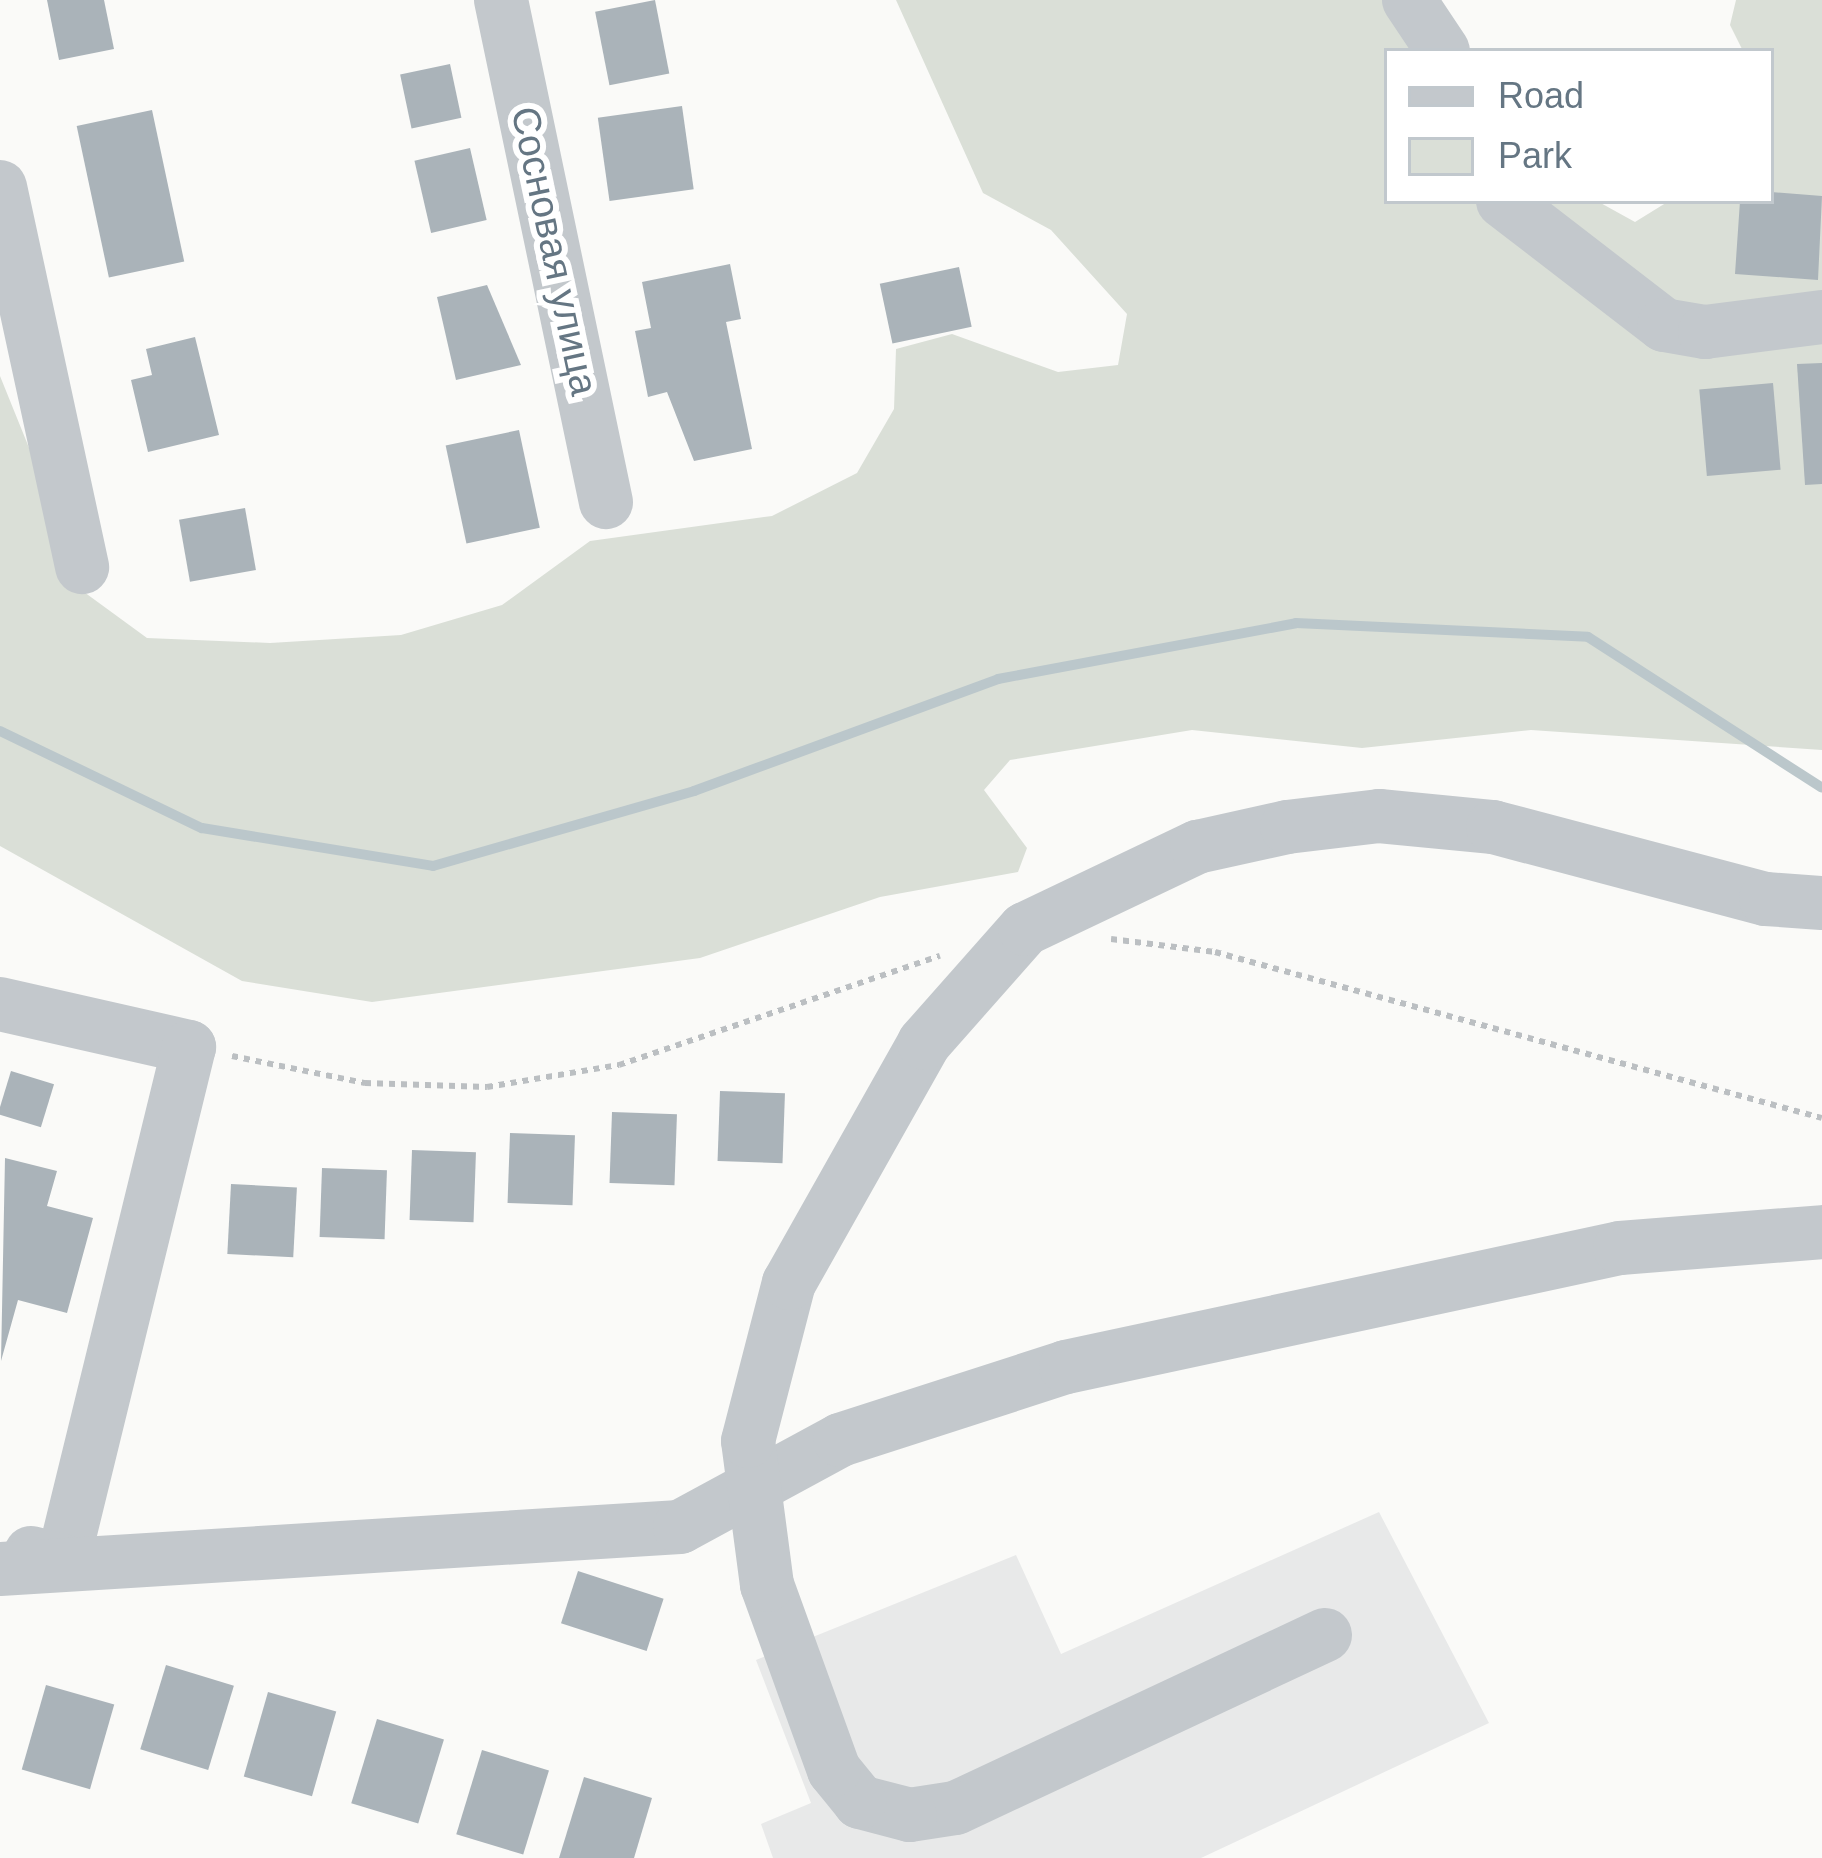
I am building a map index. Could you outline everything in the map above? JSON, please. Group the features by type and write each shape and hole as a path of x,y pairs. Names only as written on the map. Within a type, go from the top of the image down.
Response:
{"street":[{"name":"Сосновая улица","path":"502,0 606,502"},
{"path":"1409,0 1441,48"},
{"path":"0,187 82,567"},
{"path":"1507,204 1664,325 1705,332 1822,317"},
{"path":"1325,1635 955,1808 910,1815 860,1802 834,1770 789,1647 749,1494 757,1384 842,1174 924,1043 1024,929 1197,847 1379,816 1493,827 1766,899 1822,903"},
{"path":"0,1004 188,1047 63,1561"},
{"path":"0,1569 63,1561 680,1527 749,1494 840,1440 1066,1367 1620,1248 1822,1232"},
{"path":"0,1544 63,1561"}],"path":[{"path":"1096,938 1215,952 1822,1118"},
{"path":"188,1047 365,1083 488,1087 619,1065 962,949"}],"shaded area":[{"path":"1379,1512 1489,1723 1201,1858 773,1858 761,1824 811,1803 756,1660 1016,1555 1061,1654"}],"green space":[{"path":"896,0 1383,0 1421,48 1384,48 1384,204 1602,204 1635,222 1664,204 1774,204 1774,48 1742,48 1730,25 1736,0 1822,0 1822,750 1531,730 1362,748 1192,730 1010,760 984,790 1027,848 1018,872 880,897 700,958 372,1002 242,981 0,846 0,376 38,470 58,573 147,638 270,643 401,635 502,605 590,541 772,516 857,473 894,409 896,349 952,334 1058,372 1118,365 1127,314 1051,230 983,193"}],"building":[{"path":"47,0 104,0 114,49 59,60"},
{"path":"655,0 669,74 609,85 595,12"},
{"path":"450,64 461,118 412,128 400,75"},
{"path":"682,106 694,189 610,201 598,118"},
{"path":"152,110 184,262 109,278 77,126"},
{"path":"470,148 487,220 431,233 414,161"},
{"path":"1774,192 1822,196 1818,280 1735,274 1740,204 1774,204"},
{"path":"730,264 741,319 726,322 752,449 694,461 667,392 648,397 635,331 651,328 642,282"},
{"path":"959,267 972,327 892,344 880,284"},
{"path":"487,285 521,365 456,380 437,297"},
{"path":"195,337 219,435 148,452 131,380 152,375 146,349"},
{"path":"1822,363 1822,484 1805,485 1797,364"},
{"path":"1773,383 1781,470 1707,476 1699,389"},
{"path":"519,430 540,528 466,543 446,446"},
{"path":"245,508 256,570 190,582 179,520"},
{"path":"11,1071 54,1084 41,1127 0,1115"},
{"path":"720,1091 785,1093 783,1163 718,1161"},
{"path":"612,1112 677,1114 674,1185 610,1183"},
{"path":"510,1133 575,1135 573,1205 508,1203"},
{"path":"412,1150 476,1152 474,1222 410,1220"},
{"path":"5,1158 57,1171 47,1206 93,1218 67,1313 18,1300 1,1361"},
{"path":"322,1168 387,1170 385,1239 320,1237"},
{"path":"231,1184 297,1187 293,1257 227,1254"},
{"path":"578,1571 664,1599 647,1651 561,1623"},
{"path":"166,1665 234,1686 208,1770 140,1749"},
{"path":"46,1685 114,1705 90,1789 22,1770"},
{"path":"268,1692 336,1712 312,1796 244,1777"},
{"path":"377,1719 444,1739 418,1824 351,1803"},
{"path":"482,1750 549,1770 523,1855 456,1834"},
{"path":"584,1777 652,1798 634,1858 559,1858"}],"waterway":[{"path":"0,731 202,828 433,866 694,791 998,679 1296,623 1588,637 1822,788"}]}
